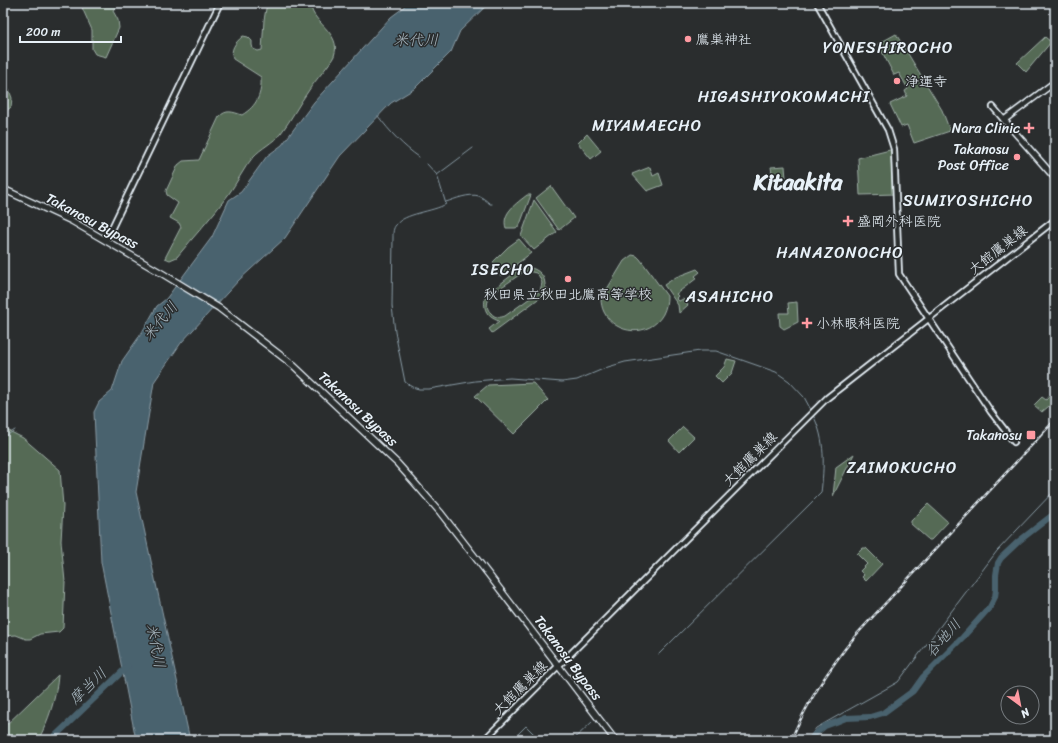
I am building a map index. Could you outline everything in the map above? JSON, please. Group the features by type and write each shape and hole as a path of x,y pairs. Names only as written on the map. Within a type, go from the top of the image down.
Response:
{"highway":[{"name":"Takanosu Bypass","path":"3,189 72,221 163,274 219,308 293,365 397,463 440,512 615,740"}],"main road":[{"path":"1055,82 1004,120 1055,178"}],"street":[{"path":"106,240 220,3"},
{"path":"817,3 888,130 894,149 899,274 991,412 1014,442"},
{"path":"992,107 1004,120"},
{"name":"大館鷹巣線","path":"484,740 827,398 1055,220"}],"green space":[{"path":"80,3 117,3 113,11 118,20 119,28 106,57 95,54 92,49 92,30"},
{"path":"267,3 311,3 315,16 334,40 336,48 334,56 311,87 281,133 253,157 216,211 177,257 170,260 165,258 181,227 179,223 170,218 178,203 167,195 166,191 178,165 183,161 199,160 219,117 222,114 233,112 242,115 255,104 258,99 261,89 261,77 233,59 232,52 236,44 243,36 248,37 252,41 253,49 258,51 262,50"},
{"path":"896,34 942,110 950,131 914,143 907,125 901,127 890,104 907,96 905,91 908,89 899,73 894,75 878,44"},
{"path":"1045,37 1051,42 1026,72 1017,63"},
{"path":"3,88 9,90 12,98 11,107 3,114"},
{"path":"587,134 601,151 591,159 578,143"},
{"path":"894,149 896,194 860,195 858,158"},
{"path":"785,166 786,179 773,180 771,167"},
{"path":"650,167 653,176 659,173 663,185 647,191 632,174"},
{"path":"551,186 574,218 559,230 536,198"},
{"path":"527,195 531,195 519,227 506,228 505,223 508,213"},
{"path":"534,200 557,232 534,250 521,236"},
{"path":"519,239 531,253 501,276 493,262 508,247"},
{"path":"632,255 637,256 640,259 667,296 664,312 657,322 642,330 633,331 624,329 609,320 603,310 601,299 624,261"},
{"path":"527,267 538,271 543,277 545,288 546,287 549,291 492,333 489,329 499,321 491,317 486,311 486,295 521,268","holes":["528,271 536,273 542,283 540,291 505,316 496,317 490,312 487,307 487,303 491,296 523,272"]},
{"path":"697,269 700,272 695,276 697,278 676,294 678,296 676,298 679,301 683,299 688,305 679,313 678,305 664,285 676,277"},
{"path":"797,302 798,322 784,329 780,326 779,313 789,313 788,303"},
{"path":"727,359 736,361 732,373 722,383 715,376 724,367"},
{"path":"533,383 548,400 514,434 475,396 488,385"},
{"path":"1055,390 1055,401 1042,412 1034,405 1042,397 1046,400"},
{"path":"683,427 694,437 679,452 669,441"},
{"path":"3,428 23,438 60,470 63,506 61,541 65,582 63,628 59,632 40,634 30,639 16,635 3,636"},
{"path":"854,454 833,496 836,467"},
{"path":"928,504 948,522 931,540 929,540 911,524 911,521"},
{"path":"863,548 866,548 882,564 866,581 862,577 864,575 860,571 867,564 857,554"},
{"path":"58,675 56,691 51,709 38,740 3,740 3,728"}],"water":[{"name":"米代川","path":"406,3 489,3 460,31 451,52 414,89 391,103 340,156 285,238 239,280 181,343 154,382 136,492 190,740 136,740 101,562 94,412 99,402 112,391 122,361 141,334 157,306 166,299 212,237 229,200 241,192 267,156 282,145 314,102 391,17 403,8"}],"waterway":[{"path":"378,116 387,128 419,157"},
{"path":"437,175 473,148"},
{"path":"427,164 437,175 446,204 405,218 395,226 393,234 392,306 395,332 405,382 412,387 429,389 475,381 510,378 562,382 577,380 608,367 625,362 700,351 716,351 776,372 789,381 804,397 811,410"},
{"path":"446,202 475,195 492,204"},
{"path":"659,654 821,493 823,473 822,444 813,415"},
{"path":"3,438 15,430"},
{"path":"808,740 816,728 898,682 997,551 1055,490"},
{"name":"谷地川","path":"810,740 825,726 846,718 870,717 883,713 913,691 923,677 963,637 990,607 995,597 996,575 998,563 1001,558 1019,541 1055,513"},
{"name":"摩当川","path":"51,740 128,666"},
{"path":"573,740 593,721"},
{"path":"512,740 526,726 540,740"}],"railway":[{"path":"791,740 804,712 820,685 856,635 1055,420"}],"place":[{"name":"鷹巣神社","path":"688,39"},
{"name":"浄運寺","path":"897,81"},
{"name":"Nara Clinic","path":"1029,128"},
{"name":"Takanosu Post Office","path":"1017,157"},
{"name":"盛岡外科医院","path":"848,221"},
{"name":"秋田県立秋田北鷹高等学校","path":"568,279"},
{"name":"小林眼科医院","path":"807,323"},
{"name":"Takanosu","path":"1031,435"}],"district":[{"name":"YONESHIROCHO","path":"888,47"},
{"name":"HIGASHIYOKOMACHI","path":"784,96"},
{"name":"MIYAMAECHO","path":"647,125"},
{"name":"Kitaakita","path":"798,182"},
{"name":"SUMIYOSHICHO","path":"968,200"},
{"name":"HANAZONOCHO","path":"840,252"},
{"name":"ISECHO","path":"503,269"},
{"name":"ASAHICHO","path":"730,296"},
{"name":"ZAIMOKUCHO","path":"902,467"}]}
